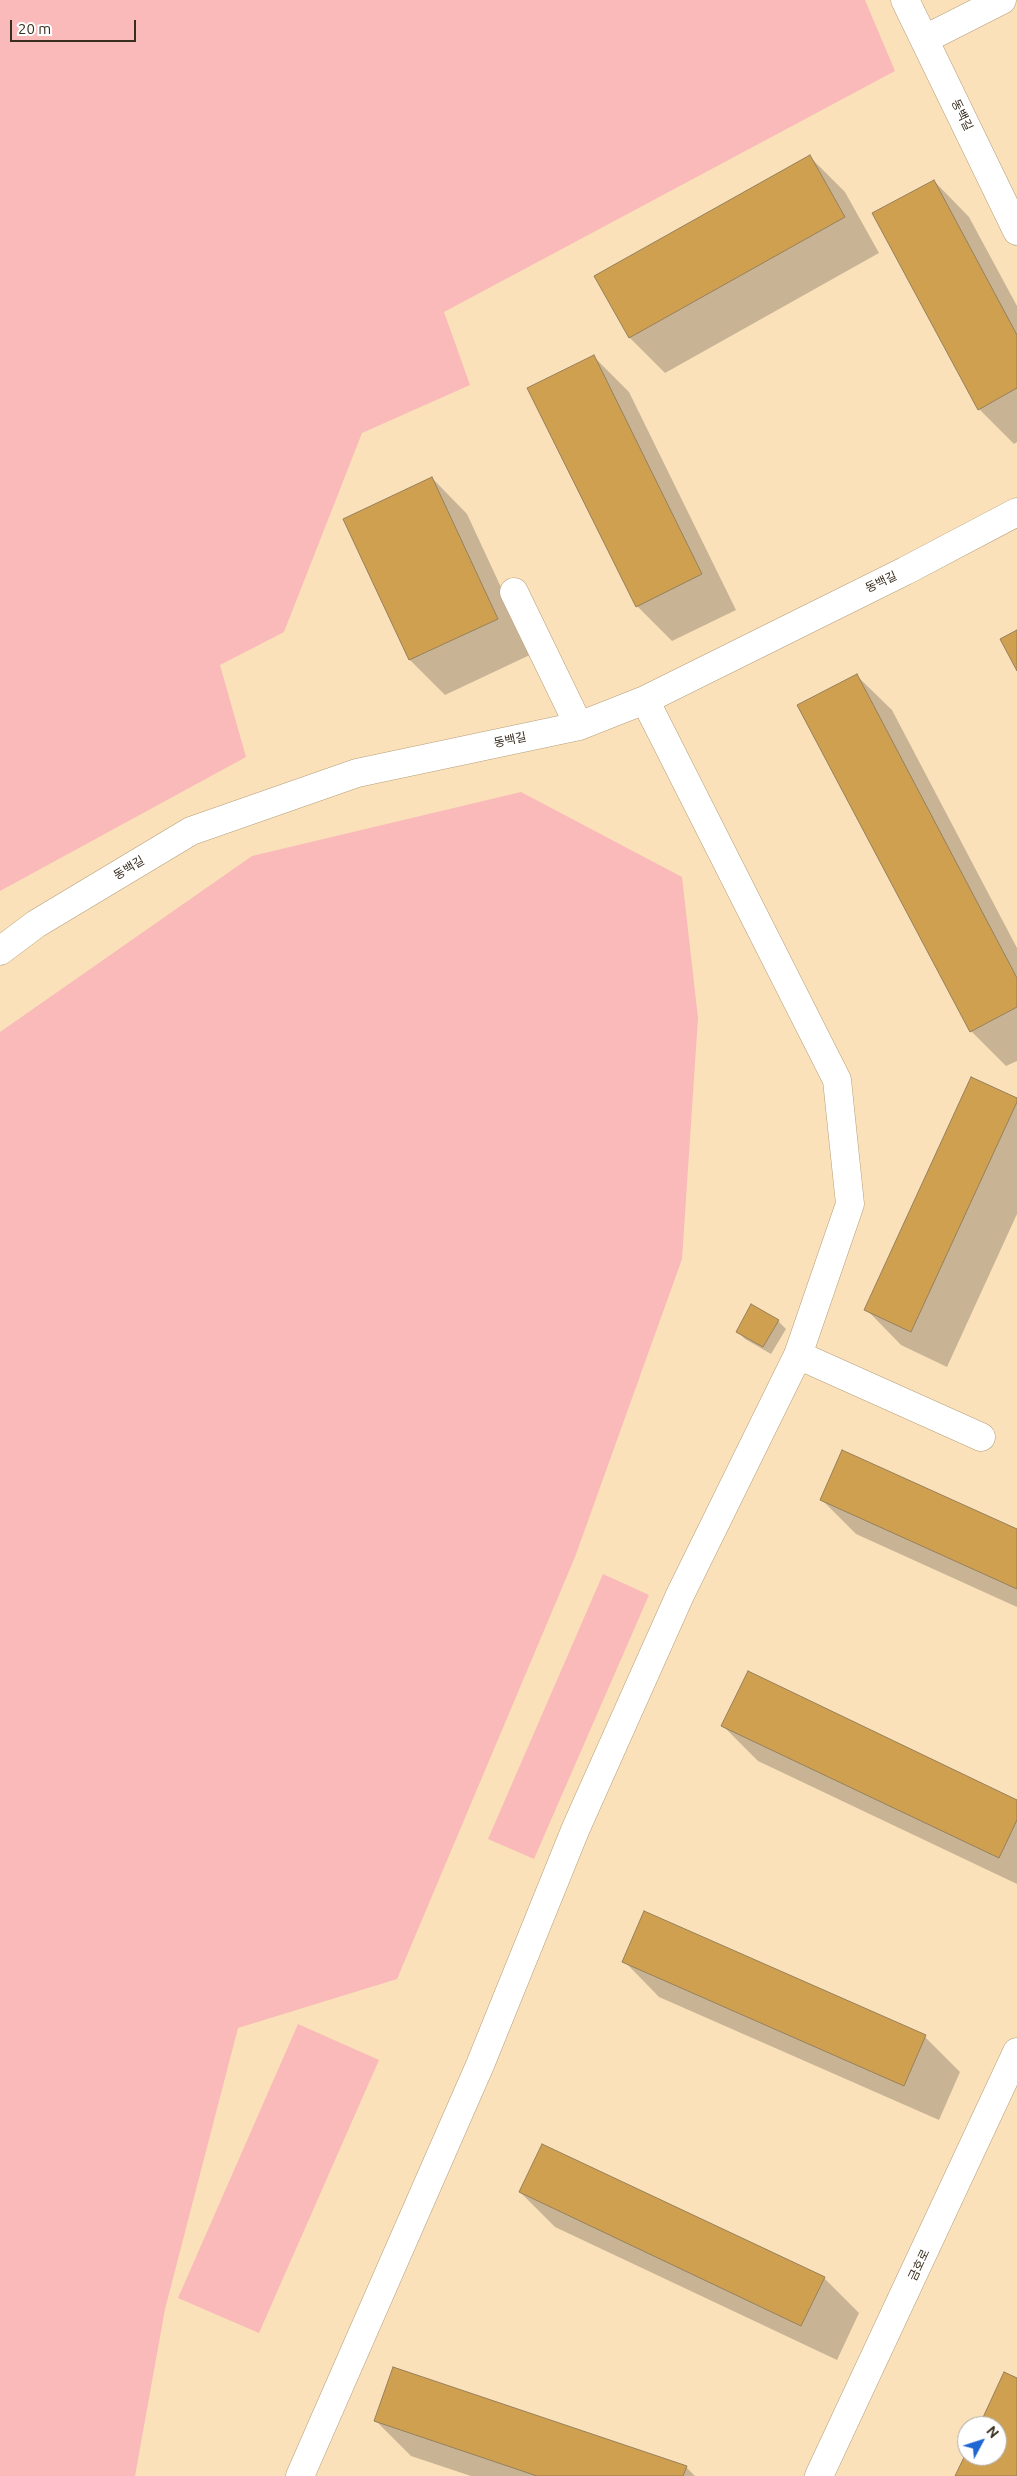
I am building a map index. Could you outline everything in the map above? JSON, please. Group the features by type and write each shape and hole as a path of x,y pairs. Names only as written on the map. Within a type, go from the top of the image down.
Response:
{"street":[{"name":"동백길","path":"905,0 1017,231"},
{"path":"925,39 1002,0"},
{"name":"동백길","path":"0,951 36,924 191,831 357,773 579,726 645,700 905,571 1017,512"},
{"path":"514,592 579,726"},
{"path":"300,2476 480,2064 592,1792 680,1595 798,1355 850,1204 837,1080 645,700"},
{"path":"798,1355 981,1437"},
{"name":"금호로","path":"819,2476 1017,2052"}],"shaded area":[{"path":"0,0 865,0 895,71 444,312 470,385 362,433 284,632 220,665 246,757 0,891"},
{"path":"521,792 682,877 698,1018 682,1259 575,1557 397,1979 238,2028 165,2309 135,2476 0,2476 0,1032 252,856"},
{"path":"603,1574 649,1595 534,1859 488,1839"},
{"path":"298,2024 379,2060 259,2333 178,2298"}],"building":[{"path":"810,155 845,217 629,338 594,276"},
{"path":"934,180 1017,335 1017,388 978,410 872,213"},
{"path":"594,355 702,574 636,607 527,388"},
{"path":"432,477 498,619 409,660 343,519"},
{"path":"1017,630 1017,671 1000,639"},
{"path":"857,674 1017,978 1017,1007 970,1032 797,705"},
{"path":"971,1077 1017,1098 1017,1102 911,1332 864,1310"},
{"path":"751,1304 779,1320 763,1347 736,1332"},
{"path":"842,1450 1017,1529 1017,1589 820,1500"},
{"path":"748,1671 1017,1800 1017,1820 999,1858 721,1726"},
{"path":"644,1911 926,2035 904,2086 622,1962"},
{"path":"542,2144 825,2277 801,2326 519,2192"},
{"path":"393,2367 687,2466 683,2476 537,2476 374,2421"},
{"path":"1004,2372 1017,2378 1017,2476 955,2476 960,2466 1007,2466 1007,2416 984,2416"}]}
